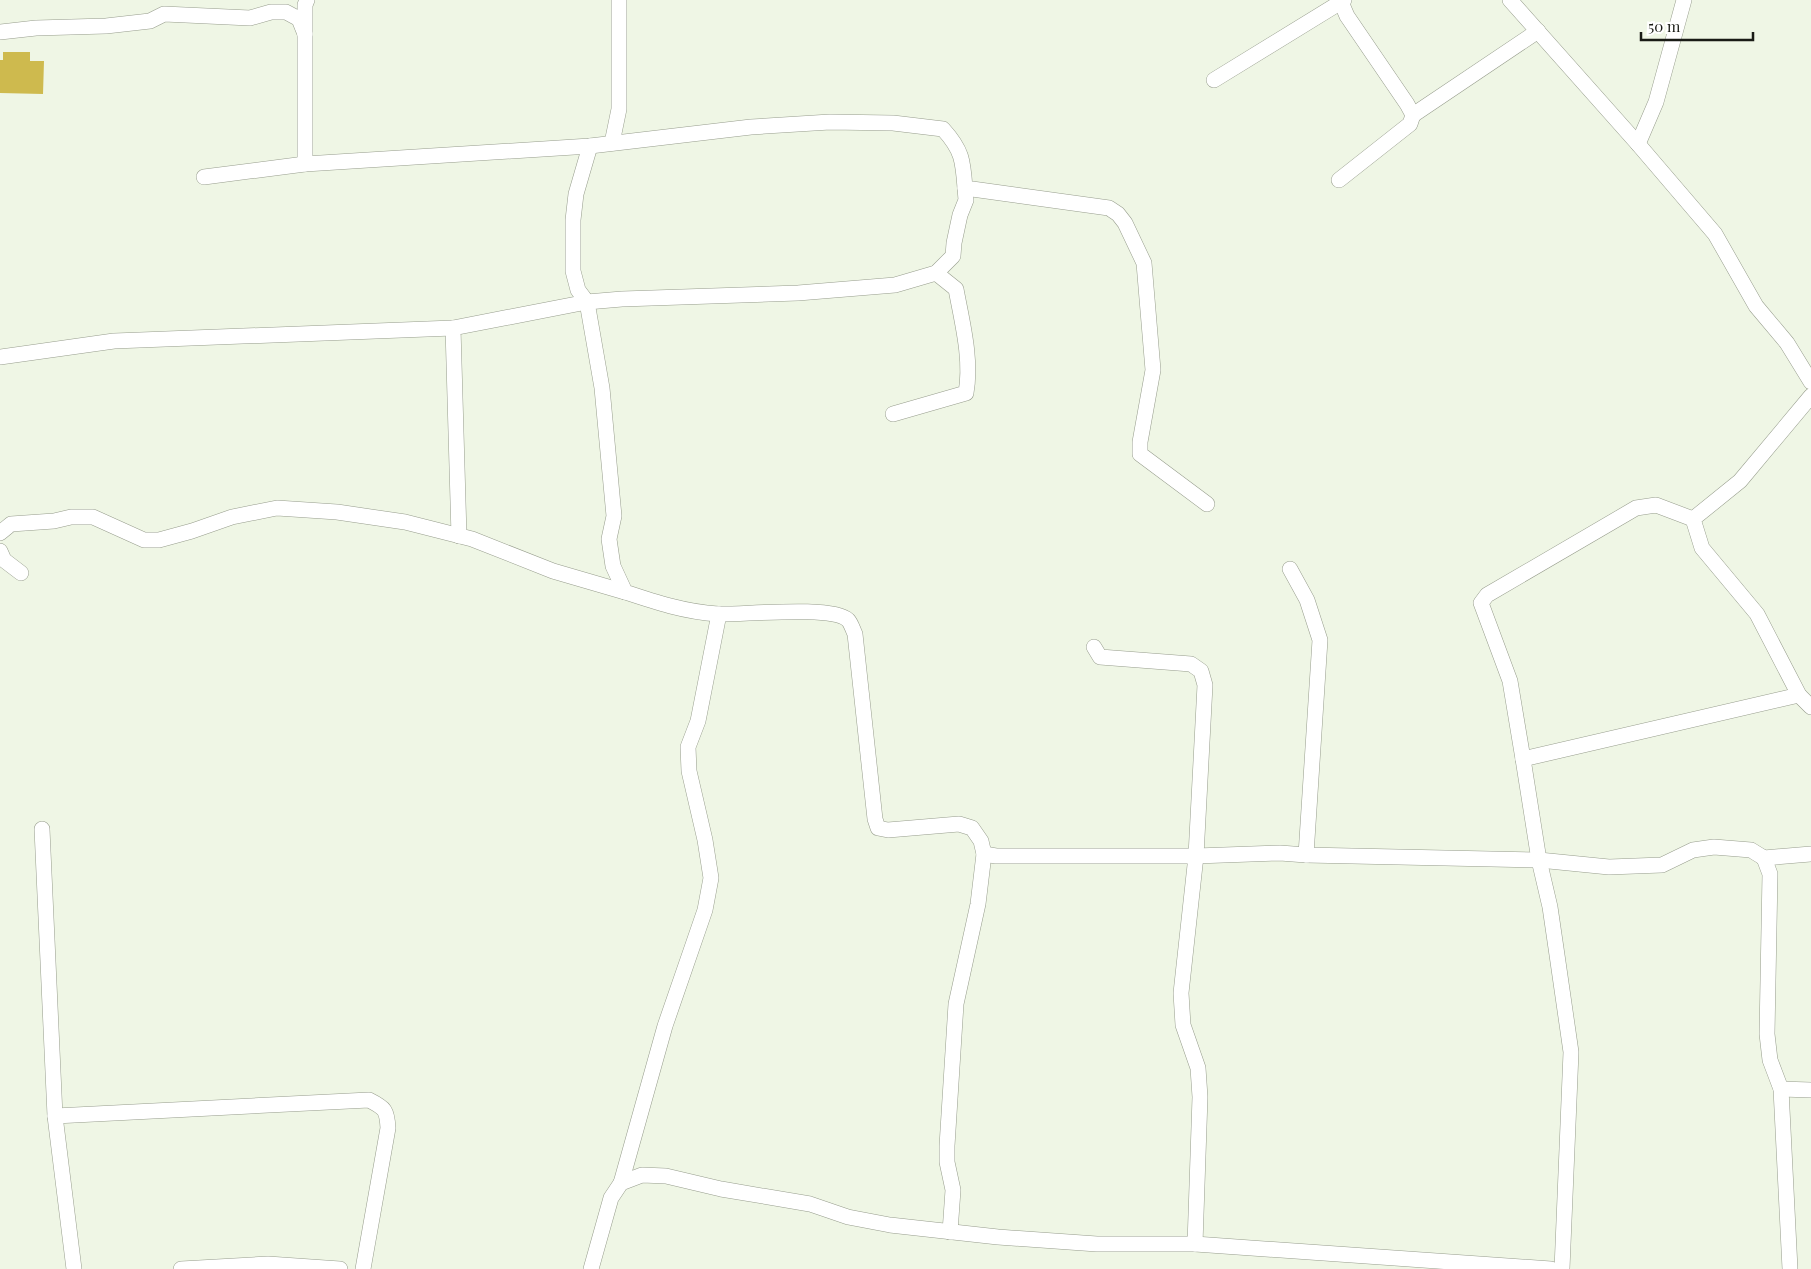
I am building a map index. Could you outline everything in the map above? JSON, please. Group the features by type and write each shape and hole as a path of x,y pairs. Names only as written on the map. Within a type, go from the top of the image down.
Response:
{"street":[{"path":"305,164 306,0"},
{"path":"612,143 619,109 619,0"},
{"path":"1510,0 1715,234 1756,306 1787,343 1811,382"},
{"path":"1638,144 1656,102 1684,0"},
{"path":"1214,80 1335,3 1347,16 1407,104 1412,115 1410,124 1339,180"},
{"path":"0,32 36,28 106,26 150,21 164,14 250,18 270,12 286,12 299,19 305,34"},
{"path":"1412,115 1538,31"},
{"path":"204,177 305,164 590,146 751,127 830,122 893,123 943,129 956,144 964,166 966,200 960,215 952,256 965,336 968,382 966,393 893,414"},
{"path":"590,146 576,194 573,220 573,271 578,290 587,302 603,398 614,516 609,539 613,566 624,592"},
{"path":"965,188 1110,208 1125,223 1144,263 1153,370 1140,442 1140,454 1207,504"},
{"path":"0,357 114,341 453,328 587,302 622,299 789,294 895,285 936,273 952,256"},
{"path":"936,273 956,289"},
{"path":"453,328 459,536"},
{"path":"1693,519 1740,481 1811,396"},
{"path":"1562,1269 1571,1052 1551,916 1539,860 1510,681 1481,603 1487,595 1636,508 1656,505 1693,519"},
{"path":"0,533 11,524 54,521 71,517 93,517 144,540 158,540 232,517 276,508 337,512 405,522 459,536 553,570 677,609 719,614 763,612 833,614 847,620 855,634 878,828 888,830 959,824 972,828 981,841 984,854 978,904 956,1004 947,1146 947,1162 953,1190 950,1232"},
{"path":"1693,519 1702,548 1756,614 1799,695 1811,707"},
{"path":"0,551 4,560 21,572"},
{"path":"1290,568 1307,600 1320,640 1306,855"},
{"path":"591,1269 611,1198 620,1183 665,1026 705,910 711,878 705,840 689,771 688,747 698,721 719,614"},
{"path":"1094,647 1100,657 1190,664 1201,671 1206,685 1196,856 1181,992 1183,1025 1198,1068 1200,1097 1195,1244"},
{"path":"1523,759 1799,695"},
{"path":"42,829 55,1116 74,1269"},
{"path":"984,854 996,856 1196,856 1280,853 1539,860 1609,868 1662,865 1693,850 1714,847 1750,850 1764,858 1811,854"},
{"path":"1764,858 1770,874 1767,1034 1770,1060 1781,1089 1790,1269"},
{"path":"1781,1089 1811,1090"},
{"path":"55,1116 369,1100 382,1106 388,1114 388,1128 363,1269"},
{"path":"620,1183 642,1175 666,1176 721,1189 810,1204 848,1217 881,1224 998,1237 1097,1244 1195,1244 1551,1269"},
{"path":"181,1269 268,1264 340,1269"}],"building":[{"path":"3,52 30,52 30,61 44,61 43,94 0,93 0,60 3,60"}]}
